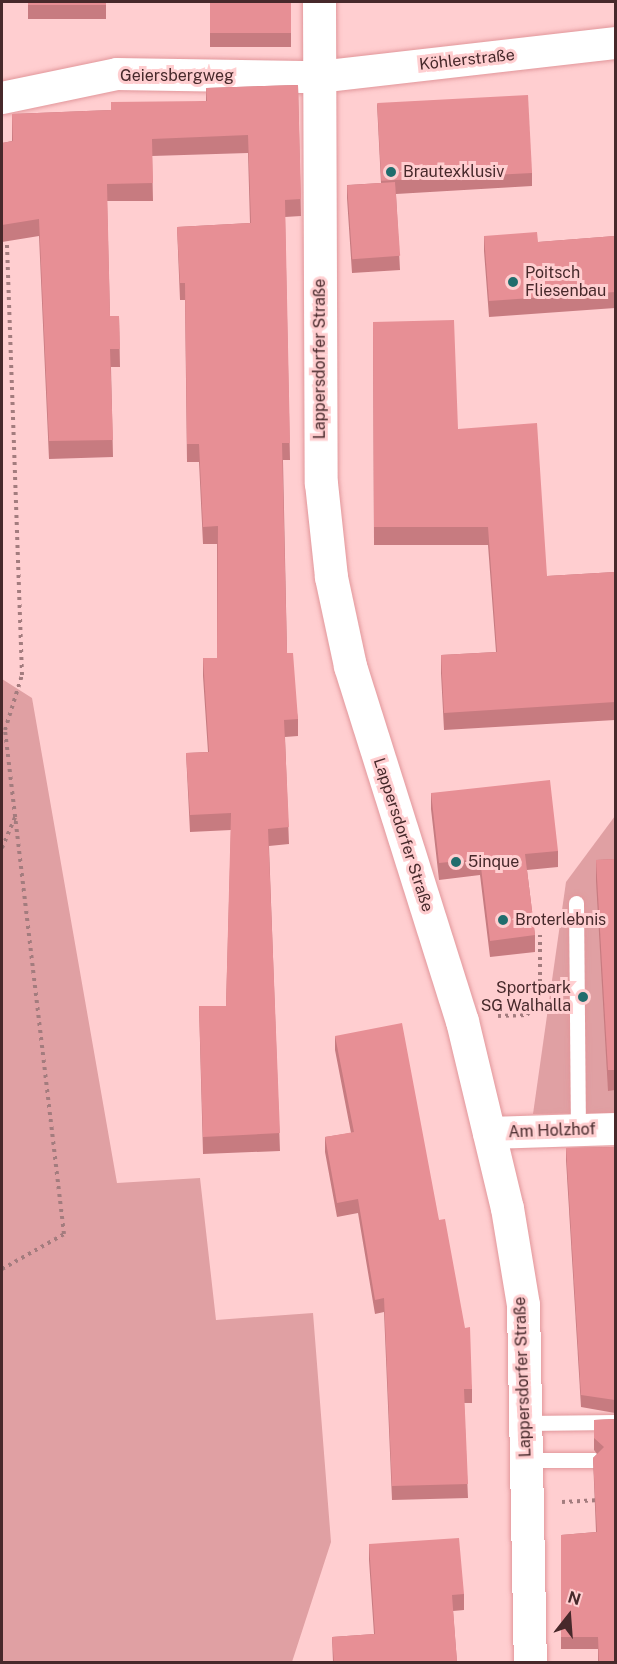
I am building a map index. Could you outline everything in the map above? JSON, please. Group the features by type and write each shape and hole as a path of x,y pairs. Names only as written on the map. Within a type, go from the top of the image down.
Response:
{"street":[{"name":"Lappersdorfer Straße","path":"319,2 321,483 331,577 350,666 459,1011 489,1133 523,1305 531,1662"},
{"name":"Köhlerstraße","path":"318,77 615,43"},
{"name":"Geiersbergweg","path":"2,98 117,74 318,77"},
{"name":"Am Holzhof","path":"489,1133 615,1129"}],"lane":[{"path":"576,903 578,1130"},
{"path":"526,1423 615,1422"},
{"path":"526,1460 594,1460"}],"path":[{"path":"2,1269 64,1234 5,730 22,675 7,234"},
{"path":"2,848 15,817"},
{"path":"459,1011 527,1015 540,997 540,935"},
{"path":"528,1504 604,1500"}],"shaded area":[{"path":"2,679 32,698 117,1183 200,1178 216,1320 313,1313 331,1542 292,1662 2,1662"},
{"name":"Sportpark SG Walhalla","path":"615,816 615,1113 533,1114 566,882"}],"building":[{"path":"28,2 106,2 106,5 28,5"},
{"path":"210,2 291,2 291,33 210,33"},
{"path":"298,85 301,199 285,200 290,443 282,443 287,653 293,653 298,719 284,720 289,827 268,829 280,1133 203,1137 199,1006 226,1006 231,813 190,815 186,753 209,752 203,658 217,658 218,526 203,527 199,444 187,444 185,283 180,283 177,227 251,223 248,135 152,139 153,183 107,184 110,316 119,316 120,349 110,349 113,440 49,441 39,219 2,225 2,143 13,141 12,114 111,110 111,102 207,101 206,88"},
{"path":"528,95 532,173 381,181 377,103"},
{"path":"395,182 400,256 352,259 347,185"},
{"path":"537,232 538,242 615,236 615,292 489,301 484,236"},
{"path":"454,320 458,429 537,423 547,576 615,572 615,702 444,713 441,655 497,652 488,527 374,527 373,322"},
{"path":"550,780 558,851 525,854 535,935 490,941 480,859 439,863 431,793"},
{"path":"615,859 615,1070 608,1070 596,860"},
{"path":"402,1023 439,1220 445,1219 465,1328 470,1327 472,1389 464,1389 468,1484 392,1486 384,1298 375,1300 358,1199 337,1203 325,1137 354,1132 335,1036"},
{"path":"615,1147 615,1400 581,1395 566,1148"},
{"path":"615,1419 615,1662 599,1662 598,1637 561,1637 561,1535 597,1532 593,1458 604,1447 594,1438 594,1420"},
{"path":"459,1538 464,1594 452,1595 457,1662 334,1662 332,1637 375,1634 369,1544"}],"place":[{"name":"Brautexklusiv","path":"391,172"},
{"name":"Poitsch Fliesenbau","path":"513,282"},
{"name":"5inque","path":"456,862"},
{"name":"Broterlebnis","path":"503,920"},
{"name":"Sportpark SG Walhalla","path":"583,997"}]}
